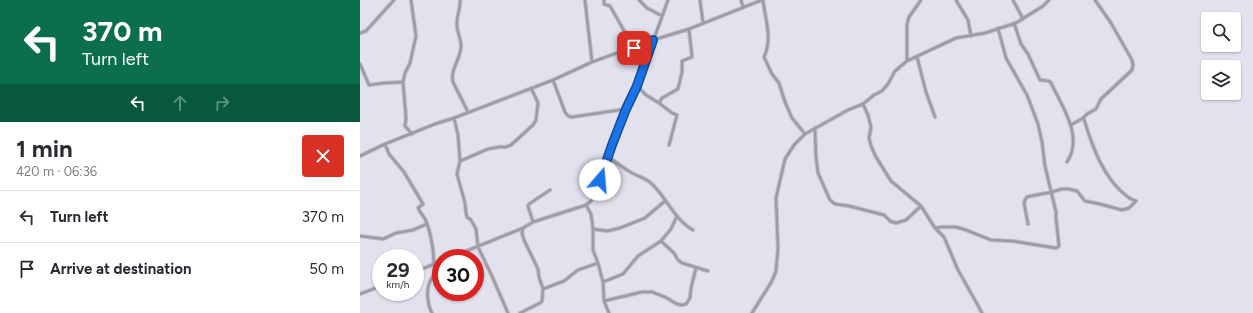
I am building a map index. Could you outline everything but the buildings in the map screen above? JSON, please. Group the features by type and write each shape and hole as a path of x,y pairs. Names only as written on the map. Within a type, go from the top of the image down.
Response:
{"street":[{"path":"360,33 366,31 394,0"},
{"path":"411,0 416,36 410,63 405,72 403,82 406,118 405,126 412,134"},
{"path":"460,0 456,23 461,45 460,53 452,77 468,112"},
{"path":"585,0 592,62"},
{"path":"604,0 604,4 610,6 634,48"},
{"path":"639,0 647,8 662,16"},
{"path":"473,249 523,228 533,222 586,205 592,201 626,109 637,86 668,0"},
{"path":"700,0 704,23"},
{"path":"741,0 743,7"},
{"path":"360,156 385,144 435,124 553,80 592,62 689,29 762,0 768,30 767,50 764,57 772,74 779,83 792,118 805,134"},
{"path":"907,61 907,24 909,17 921,0"},
{"path":"956,0 968,20 971,36"},
{"path":"1013,0 1023,19"},
{"path":"752,313 772,281 776,271 778,248 776,198 785,159 794,145 805,134 848,110 863,104 874,95 882,91 888,84 895,71 907,61 956,38 985,33 1014,23 1043,6 1049,0"},
{"path":"1071,125 1096,109 1101,99 1132,70 1133,65 1132,60 1111,23 1095,0"},
{"path":"1014,23 1021,44 1028,54 1035,72 1040,80 1049,81 1051,83 1071,125 1072,144 1070,158 1066,162"},
{"path":"935,228 943,226 956,227 991,240 1012,241 1056,248 1059,246 1056,212 1044,166 1042,142 1038,124 1027,95 1006,58 998,28"},
{"path":"659,102 662,98 678,89 682,72 682,61 692,57 689,29"},
{"path":"917,57 926,92 935,116"},
{"path":"360,64 369,86 384,83 403,82"},
{"path":"553,80 565,112 568,116 572,117 626,109"},
{"path":"637,86 646,95 677,115 669,145"},
{"path":"460,161 488,149 511,145 533,125 536,120 538,103 531,88"},
{"path":"863,104 871,127 869,138 876,157 891,181 921,206 935,228 944,237 958,270 982,313"},
{"path":"454,118 458,135 460,161 457,174 465,203 467,217 471,220 476,229 478,247 508,313"},
{"path":"1028,224 1025,211 1025,200 1031,196 1052,192 1062,188 1077,192 1085,201 1122,210 1129,208 1136,201 1129,199 1105,172 1093,147 1083,118"},
{"path":"815,128 818,173 830,200 835,204 884,215 890,221 896,223 906,220 921,206"},
{"path":"385,144 389,154 404,172 423,204 418,208 418,210 424,216 433,249"},
{"path":"608,157 632,173 645,178 653,184 677,216 693,230"},
{"path":"533,222 528,206 529,204 550,190"},
{"path":"593,229 606,231 620,228 646,218 665,201"},
{"path":"586,205 591,214 593,250 603,282 604,301 609,313"},
{"path":"603,282 623,274 638,256 661,241 671,229 677,216"},
{"path":"360,236 383,239 396,233 413,230 427,224"},
{"path":"520,313 542,301 543,289 538,268 522,234 523,228"},
{"path":"661,241 682,263 708,271"},
{"path":"543,289 564,281 578,270 598,263"},
{"path":"604,301 642,292 652,292 677,304 686,304 690,298 690,288 696,268"},
{"path":"432,278 428,285 428,301 432,313"},
{"path":"360,294 372,289"}],"route":[{"path":"600,180 626,109 637,86 653,40 634,48"}]}
